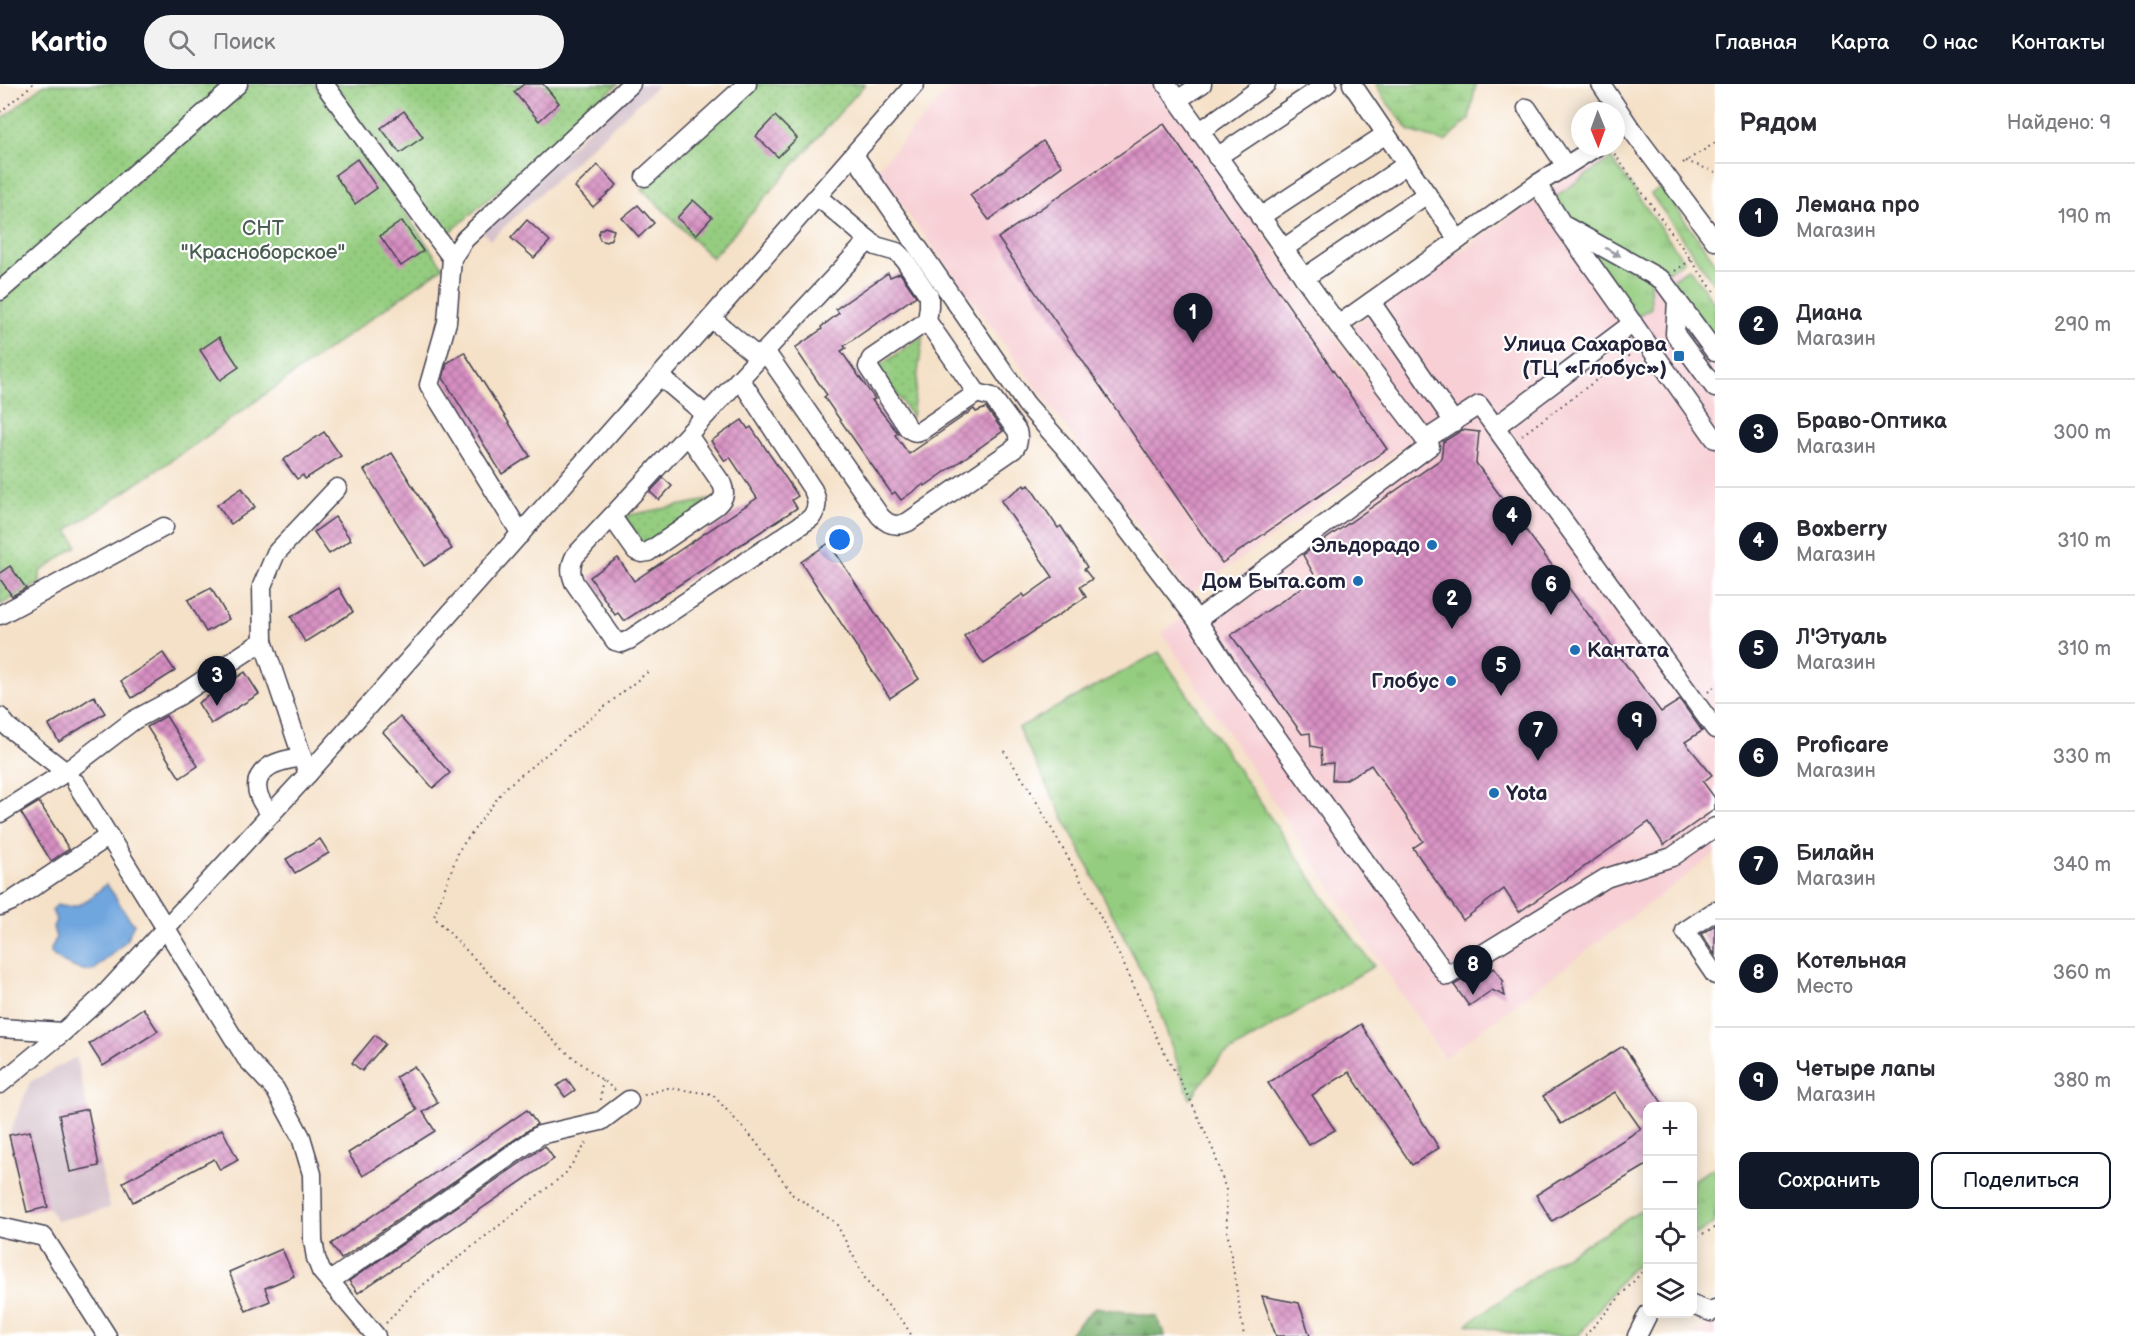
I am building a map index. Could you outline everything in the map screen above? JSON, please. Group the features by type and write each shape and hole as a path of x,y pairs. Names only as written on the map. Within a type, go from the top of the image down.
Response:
{"street":[{"path":"0,291 238,84"},
{"path":"324,84 452,258"},
{"path":"521,534 429,385 447,322 452,258 465,239 631,84"},
{"path":"645,177 747,84"},
{"path":"0,1084 103,996 272,813 305,765 521,534 915,84"},
{"path":"1166,84 1338,325 1430,446 1197,620"},
{"path":"1177,100 1202,84"},
{"path":"1199,132 1266,84"},
{"path":"1217,157 1327,84"},
{"path":"1352,84 1458,240"},
{"path":"1601,84 1609,102"},
{"path":"1527,108 1566,166"},
{"path":"1260,217 1386,134"},
{"path":"1625,134 1715,241"},
{"path":"854,155 1026,404 1065,448 1197,620 1233,676 1447,976 1606,878 1672,857 1715,827"},
{"path":"1338,325 1537,184 1582,156"},
{"path":"1283,249 1407,165"},
{"path":"1537,184 1563,225 1715,439"},
{"path":"1304,278 1427,194"},
{"path":"711,318 762,355 880,516 893,526 908,522 1014,449 1018,444 1017,430 992,397 977,393 927,321 930,300 904,260 897,252 876,246 818,197"},
{"path":"1563,225 1662,280 1715,352"},
{"path":"740,379 813,490 818,499 816,510 811,518 629,640 622,643 615,641 574,582 570,573 575,556 869,240"},
{"path":"1677,300 1675,334 1715,388"},
{"path":"1371,302 1454,422"},
{"path":"927,321 871,359 867,367 908,428 918,432 922,430 977,393"},
{"path":"1495,428 1633,323"},
{"path":"660,376 706,415"},
{"path":"1425,440 1479,405 1715,729"},
{"path":"612,517 636,551 642,553 658,545 724,498 722,484 688,435"},
{"path":"305,765 262,641 262,586 276,554 337,488"},
{"path":"0,615 164,527"},
{"path":"0,813 71,777 134,720 179,696 262,641"},
{"path":"0,717 8,727 71,777 246,1058 274,1089 301,1137 312,1174 313,1240 321,1271 376,1336"},
{"path":"272,813 259,799 256,787 259,778 267,768 285,760 305,765"},
{"path":"0,906 12,901 109,836"},
{"path":"1715,911 1685,932 1715,975"},
{"path":"0,1028 63,1032"},
{"path":"330,1281 540,1135 601,1121 629,1100"},
{"path":"0,1227 44,1237 107,1336"},
{"path":"1697,1307 1711,1312 1715,1309"},
{"path":"1637,1336 1646,1318"}],"path":[{"path":"0,112 33,84"},
{"path":"1715,143 1684,162 1715,172"},
{"path":"1616,156 1715,292"},
{"path":"1662,280 1692,259"},
{"path":"1508,446 1647,342"},
{"path":"650,670 505,788 459,850 434,917 561,1047 629,1100 668,1088 712,1094 756,1142 793,1195 836,1223 867,1282 904,1323 912,1336"},
{"path":"1004,751 1030,790 1096,908 1159,1043 1190,1099 1214,1152 1226,1190 1227,1230 1244,1336"},
{"path":"376,1336 414,1292 565,1174 601,1121 602,1080"},
{"path":"1697,1237 1715,1228"},
{"path":"1585,1336 1643,1271"}],"shaded area":[{"path":"638,84 659,84 490,240 481,230"},
{"path":"954,84 1160,84 1325,323 1413,441 1189,594 876,170"},
{"path":"1598,156 1602,156 1715,321 1715,854 1444,1058 1162,633 1421,444 1341,334"},
{"path":"76,1057 110,1208 57,1221 48,1207 27,1212 9,1135 30,1082"},
{"path":"1715,1321 1715,1336 1690,1336"}],"green space":[{"path":"44,84 232,84 0,283 0,121"},
{"name":"СНТ \"Красноборское\"","path":"251,84 314,84 443,267 200,441 68,530 77,546 40,572 40,583 0,605 0,297"},
{"path":"332,84 618,84 446,236"},
{"path":"756,84 865,84 712,258 642,189"},
{"path":"1376,84 1476,84 1469,119 1445,142 1410,131 1382,96"},
{"path":"1611,158 1684,261 1666,273 1577,225 1555,197"},
{"path":"1661,187 1715,262 1715,285 1651,194"},
{"path":"1587,246 1650,279 1651,308 1637,316"},
{"path":"1689,268 1715,304 1715,339 1672,279"},
{"path":"923,336 912,417 878,367"},
{"path":"714,499 644,546 624,516"},
{"path":"1159,652 1338,918 1374,966 1221,1057 1190,1099 1154,996 1018,728"},
{"path":"1715,1167 1715,1223 1697,1234 1697,1210 1697,1178"},
{"path":"1643,1209 1643,1262 1628,1271 1578,1336 1526,1336 1467,1324 1557,1261"},
{"path":"1095,1307 1157,1317 1165,1336 1067,1336"}],"water":[{"path":"106,884 134,924 126,941 93,971 81,970 59,960 50,952 56,938 53,927 56,920 52,910 57,905 71,907 78,905"}],"building":[{"path":"524,84 543,84 559,103 539,121 514,92"},
{"path":"404,111 423,137 400,153 381,128"},
{"path":"775,116 797,138 778,157 756,136"},
{"path":"1164,124 1387,449 1222,563 998,238"},
{"path":"1043,141 1062,166 989,220 970,195"},
{"path":"357,159 377,188 355,204 335,175"},
{"path":"598,165 617,185 593,207 575,187"},
{"path":"693,200 712,217 696,235 677,218"},
{"path":"638,205 654,223 639,237 622,218"},
{"path":"527,220 550,241 534,258 511,238"},
{"path":"402,221 423,251 401,266 380,236"},
{"path":"605,227 614,230 611,239 606,242 600,240 598,235"},
{"path":"888,273 890,277 900,273 916,296 844,346 846,348 841,351 875,399 872,400 898,433 895,435 909,454 974,409 976,412 986,408 1003,431 925,486 924,484 901,500 895,492 892,494 824,397 827,395 795,348 822,329 821,327 839,313 836,309"},
{"path":"219,337 239,367 220,380 200,350"},
{"path":"464,352 530,456 502,474 443,378 447,363"},
{"path":"742,420 748,429 751,427 798,496 792,500 797,508 624,621 618,613 615,615 590,577 618,558 634,581 757,498 730,457 725,461 711,441"},
{"name":"Глобус","path":"1462,430 1479,432 1476,463 1661,712 1680,700 1698,725 1702,731 1685,742 1712,775 1703,782 1715,798 1715,809 1664,845 1649,822 1519,912 1504,889 1463,920 1413,848 1423,841 1371,765 1345,780 1332,780 1333,763 1322,764 1321,748 1311,746 1310,733 1302,734 1231,635 1316,578 1303,555 1441,459 1443,442"},
{"path":"324,432 341,456 305,479 303,475 297,479 283,460"},
{"path":"392,453 452,549 424,566 364,470"},
{"path":"663,478 672,486 659,500 650,492"},
{"path":"1024,485 1025,487 1029,485 1058,528 1061,526 1087,567 1084,569 1092,579 1080,587 1086,597 984,664 964,636 1023,594 1025,597 1053,577 1001,501"},
{"path":"242,488 255,507 231,524 217,505"},
{"path":"335,517 351,540 329,554 314,532"},
{"path":"829,543 919,679 890,698 801,562"},
{"path":"10,566 26,588 12,596 0,579 0,573"},
{"path":"211,588 229,619 206,632 188,600"},
{"path":"339,588 353,612 305,642 291,617"},
{"path":"163,653 175,671 132,698 121,681"},
{"path":"245,672 259,694 211,724 198,703"},
{"path":"94,696 105,713 59,742 49,725"},
{"path":"166,716 198,766 180,778 147,727"},
{"path":"400,717 450,773 433,788 383,732"},
{"path":"39,802 69,849 51,861 21,813"},
{"path":"320,839 329,853 295,873 286,859"},
{"path":"1715,925 1715,955 1701,934"},
{"path":"1494,968 1504,982 1502,983 1505,996 1492,990 1469,1006 1454,985 1465,978 1470,984"},
{"path":"143,1008 158,1031 103,1066 89,1044"},
{"path":"1361,1024 1439,1148 1412,1165 1349,1072 1312,1095 1335,1130 1309,1145 1268,1083"},
{"path":"375,1035 385,1044 362,1071 352,1063"},
{"path":"1623,1046 1662,1102 1643,1102 1643,1167 1552,1221 1536,1195 1641,1129 1615,1092 1561,1124 1543,1096"},
{"path":"414,1066 438,1103 423,1112 435,1131 363,1176 348,1153 417,1110 396,1077"},
{"path":"567,1079 575,1090 565,1097 557,1086"},
{"path":"88,1109 99,1166 70,1172 59,1115"},
{"path":"527,1110 537,1124 341,1259 331,1244"},
{"path":"222,1129 238,1160 220,1170 214,1159 133,1202 123,1182"},
{"path":"30,1131 48,1207 27,1212 9,1135"},
{"path":"545,1146 554,1159 358,1293 349,1281"},
{"path":"282,1249 294,1276 265,1288 270,1301 246,1311 229,1272"},
{"path":"1262,1296 1299,1303 1310,1336 1276,1336"}],"place":[{"name":"Лемана про","path":"1193,343"},
{"name":"Улица Сахарова (ТЦ «Глобус»)","path":"1679,356"},
{"name":"Эльдорадо","path":"1432,545"},
{"name":"Boxberry","path":"1512,546"},
{"name":"Дом Быта.com","path":"1358,581"},
{"name":"Proficare","path":"1551,615"},
{"name":"Диана","path":"1452,629"},
{"name":"Кантата","path":"1575,650"},
{"name":"Глобус","path":"1451,681"},
{"name":"Л'Этуаль","path":"1501,696"},
{"name":"Браво-Оптика","path":"217,706"},
{"name":"Четыре лапы","path":"1637,751"},
{"name":"Билайн","path":"1538,761"},
{"name":"Yota","path":"1494,793"},
{"name":"Котельная","path":"1473,995"}]}
